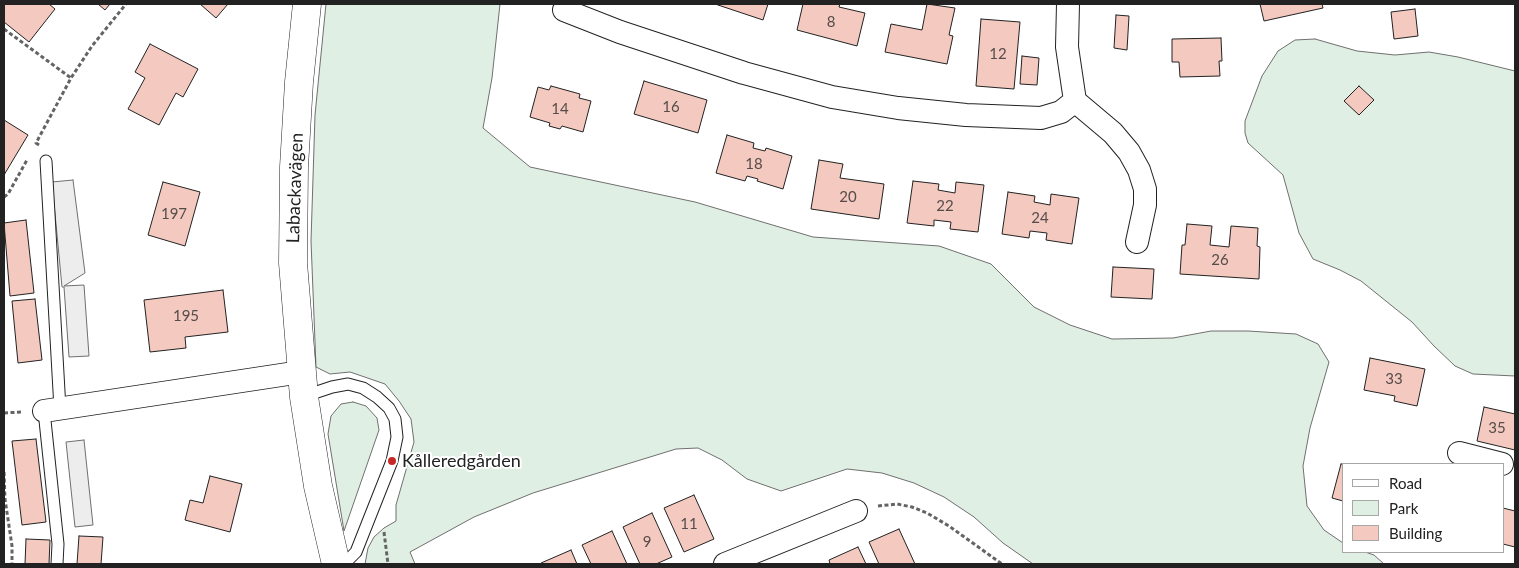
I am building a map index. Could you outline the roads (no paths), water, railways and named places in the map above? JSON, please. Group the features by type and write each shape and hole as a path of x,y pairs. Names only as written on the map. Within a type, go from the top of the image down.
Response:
{"street":[{"name":"Labackavägen","path":"307,4 299,82 294,167 293,263 303,384 318,486 336,564"},
{"path":"1068,4 1068,47 1075,101 1112,133 1129,152 1140,170 1145,205 1137,242"},
{"path":"564,10 620,32 744,73 832,97 898,108 966,115 1041,118 1061,112 1075,101"},
{"path":"52,410 303,384"},
{"path":"1459,453 1498,463"},
{"path":"726,564 856,511"}],"lane":[{"path":"46,161 52,410 58,544 57,564"},
{"path":"303,384 332,387 348,384 362,388 378,397 389,408 395,419 398,437 392,460 356,552 344,564"}],"place":[{"name":"Kålleredgården","path":"392,461"}]}
